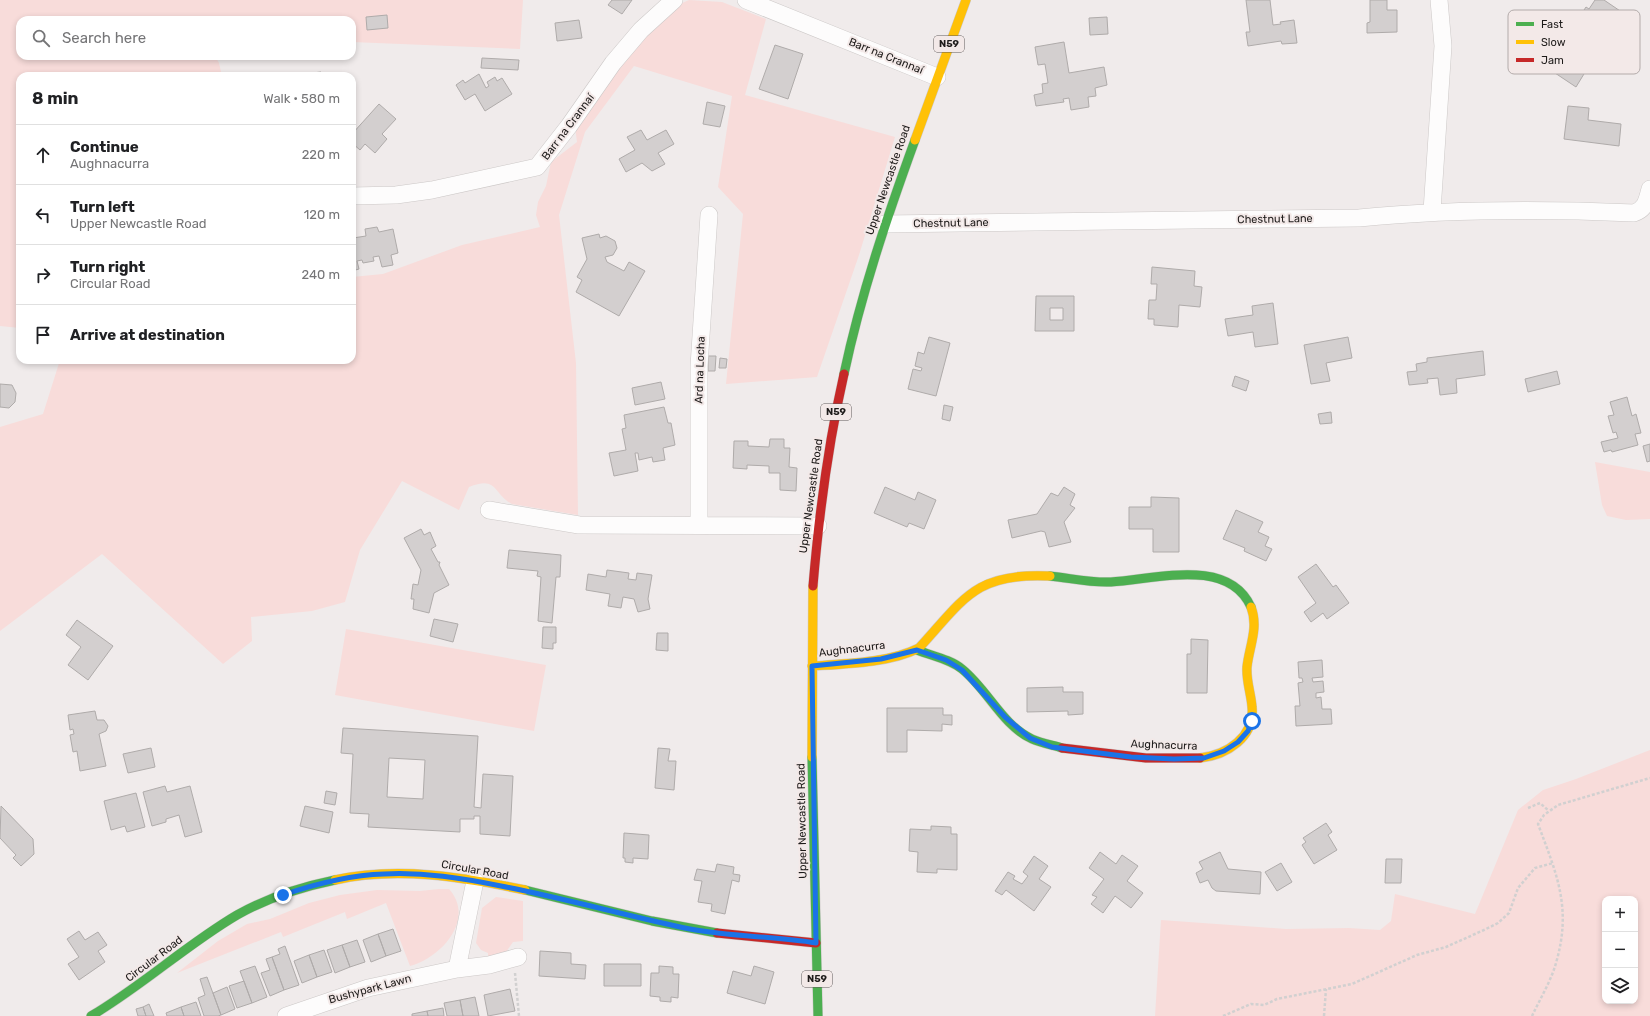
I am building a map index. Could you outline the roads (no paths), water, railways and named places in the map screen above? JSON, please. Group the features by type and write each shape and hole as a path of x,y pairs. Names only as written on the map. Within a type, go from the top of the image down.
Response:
{"street":[{"name":"Barr na Crannaí","path":"356,196 396,195 432,190 537,167 569,126 613,64 642,30 674,0"},
{"name":"Barr na Crannaí","path":"746,0 937,77"},
{"name":"Upper Newcastle Road","path":"818,1016 812,666 814,560 831,432 851,341 884,224 966,0"},
{"path":"1432,211 1443,46 1439,0"},
{"name":"Chestnut Lane","path":"884,224 1359,218 1432,211 1576,210 1634,213 1641,211 1646,204 1650,189"},
{"name":"Ard na Locha","path":"699,525 699,366 709,215"},
{"path":"490,510 579,525 818,526"},
{"name":"Aughnacurra","path":"812,666 881,659 917,650 946,660 962,670 1009,720 1030,738 1052,747 1131,757 1174,759 1204,758 1224,751 1238,742 1248,731 1252,721 1247,674 1254,631 1254,613 1247,600 1235,588 1207,576 1185,575 1108,582 1029,574 1000,580 976,590 944,619 917,650"},
{"name":"Circular Road","path":"91,1016 120,1000 178,954 220,926 260,904 283,895 335,881 383,874 430,874 475,881 532,892 692,929 728,935 816,943"},
{"path":"457,969 475,881"},
{"name":"Bushypark Lawn","path":"286,1016 368,988 515,958"}]}
